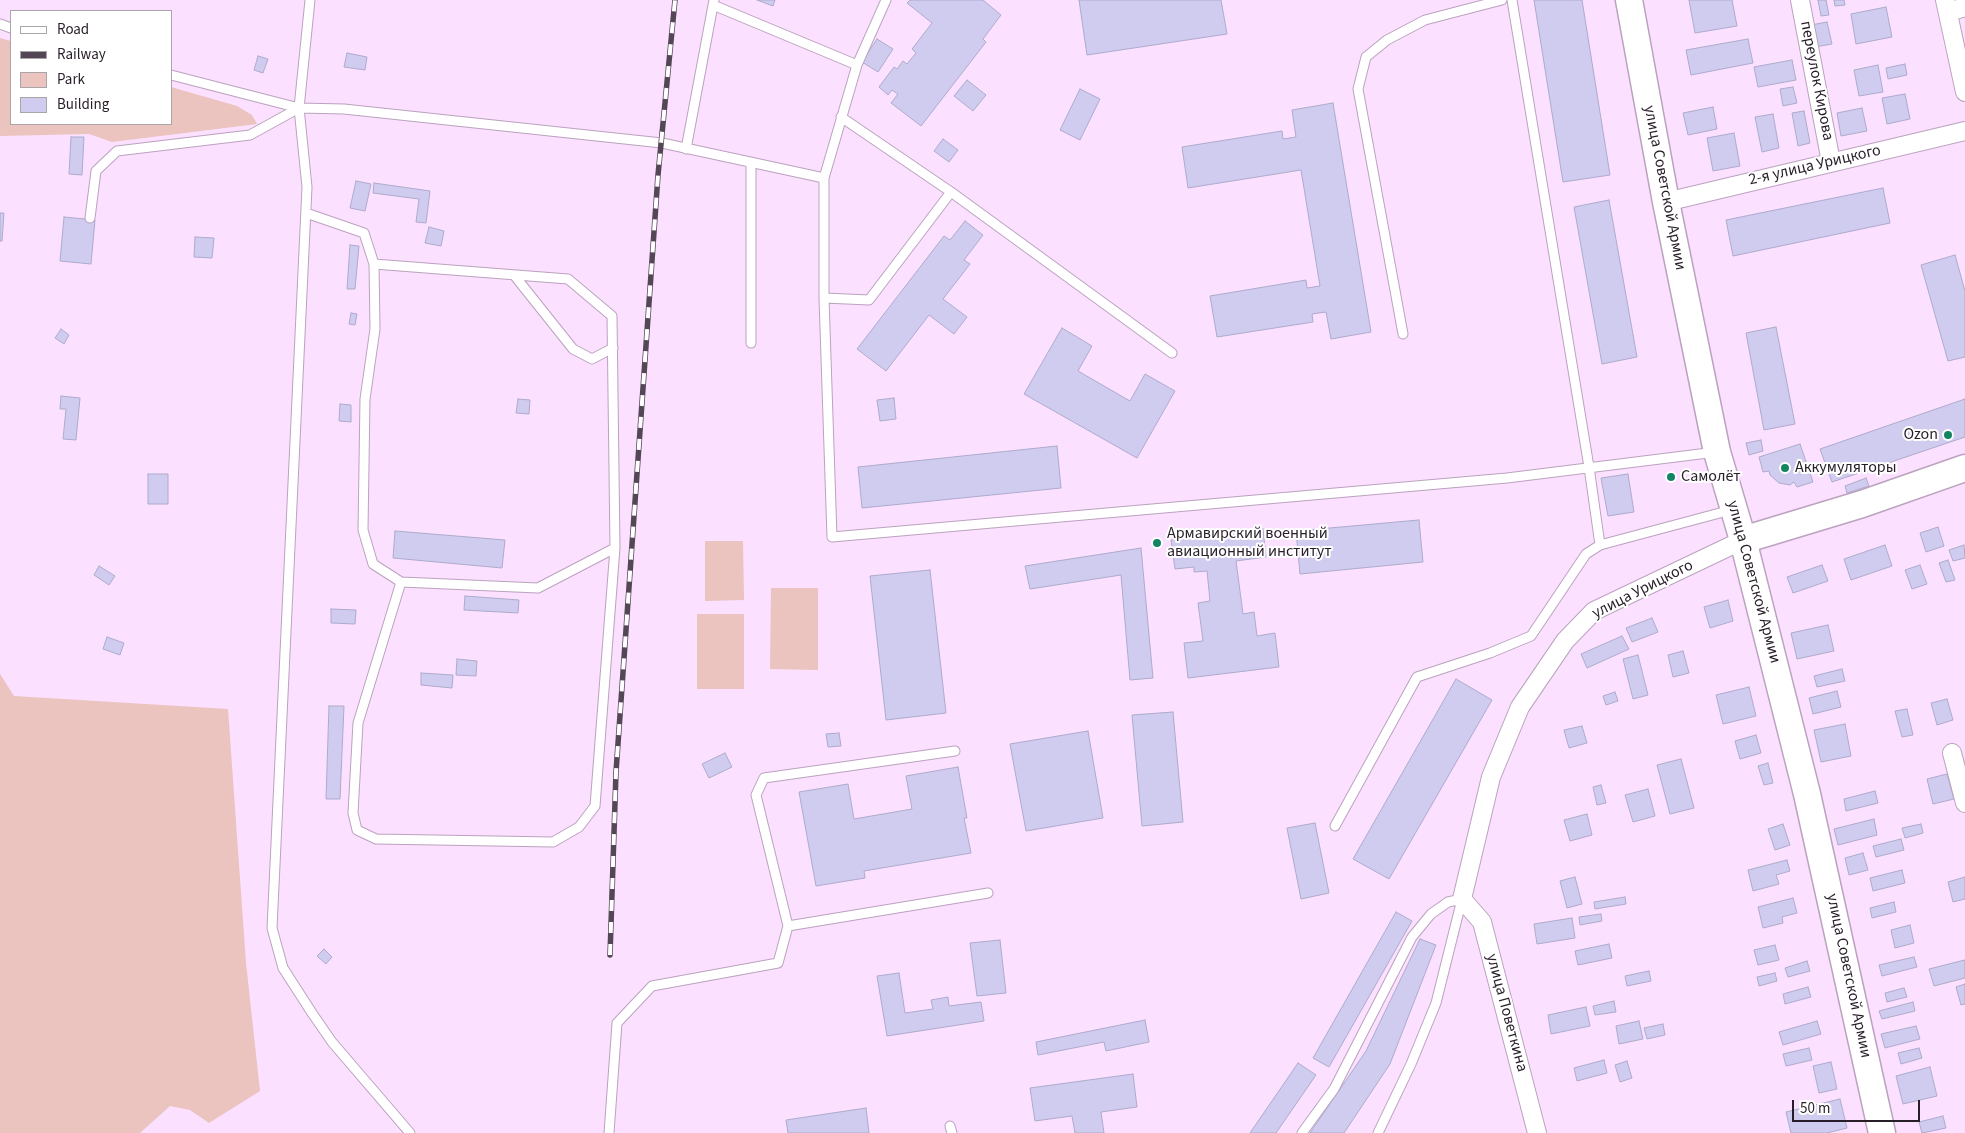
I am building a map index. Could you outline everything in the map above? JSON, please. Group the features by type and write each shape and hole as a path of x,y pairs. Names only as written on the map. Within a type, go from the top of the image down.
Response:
{"main road":[{"name":"улица Советской Армии","path":"1629,0 1666,202 1717,452 1743,540 1807,794 1882,1133"},
{"name":"улица Урицкого","path":"1743,540 1862,504 1965,468"}],"street":[{"name":"переулок Кирова","path":"1800,0 1831,162"},
{"path":"1965,7 1946,6 1965,92"},
{"name":"2-я улица Урицкого","path":"1666,202 1965,131"},
{"name":"улица Урицкого","path":"1462,899 1491,777 1520,707 1565,641 1594,611 1743,540"},
{"path":"1952,753 1965,803"},
{"name":"улица Поветкина","path":"1462,899 1482,922 1537,1133"}],"lane":[{"path":"310,0 299,108 307,187 272,928 283,968 327,1035 410,1133"},
{"path":"886,0 857,65 824,178 824,298 832,537 1507,478 1717,452"},
{"path":"1403,334 1358,89 1366,57 1387,40 1424,20 1502,0"},
{"path":"1512,0 1600,544"},
{"path":"686,149 714,2 857,65"},
{"path":"172,74 299,108 344,109 662,142 686,149 824,178"},
{"path":"90,218 96,171 117,151 250,135 299,108"},
{"path":"841,117 951,192 1172,353"},
{"path":"751,163 751,343"},
{"path":"824,298 869,300 951,192"},
{"path":"306,212 364,233 374,264 375,328 365,399 362,530 373,564 401,582 538,588 615,548"},
{"path":"374,264 568,279 612,316 615,548 595,806 579,827 553,842 376,839 357,830 353,813 358,723 401,582"},
{"path":"514,275 573,349 592,359 613,348"},
{"path":"1335,826 1417,677 1490,653 1531,636 1586,554 1600,544 1734,510"},
{"path":"609,1133 617,1023 652,986 778,963 788,926 756,795 764,778 956,751"},
{"path":"788,926 988,893"},
{"path":"1302,1133 1334,1088 1412,937 1431,914 1448,902 1462,899 1436,1003 1411,1064 1378,1133"}],"green space":[{"path":"0,38 10,41 10,125 172,125 172,87 237,106 252,115 257,124 112,142 89,134 0,136"},
{"path":"705,541 743,541 744,600 705,601"},
{"path":"771,588 818,588 818,670 770,669"},
{"path":"697,614 744,614 744,689 697,689"},
{"path":"0,674 14,696 228,709 246,963 260,1091 209,1123 190,1110 170,1106 140,1133 0,1133"}],"building":[{"path":"757,0 775,0 773,6"},
{"path":"910,0 983,0 1001,15 983,39 986,42 921,126 891,103 898,94 892,90 888,95 879,87 894,67 897,69 903,61 907,64 916,53 912,49 932,23 907,3"},
{"path":"1079,0 1221,0 1227,34 1087,55"},
{"path":"1534,0 1582,0 1610,175 1563,182"},
{"path":"1689,0 1732,0 1737,26 1695,33"},
{"path":"1818,0 1826,0 1829,15 1821,16"},
{"path":"1834,0 1844,0 1845,5 1835,6"},
{"path":"1886,7 1892,37 1856,44 1851,14"},
{"path":"1827,22 1832,44 1815,47 1811,25"},
{"path":"877,39 893,49 878,72 862,62"},
{"path":"1748,39 1753,63 1691,75 1686,50"},
{"path":"347,53 367,57 365,70 344,67"},
{"path":"258,56 268,59 263,73 254,70"},
{"path":"1792,60 1796,80 1758,87 1754,67"},
{"path":"1905,64 1907,75 1888,79 1886,68"},
{"path":"1878,65 1883,92 1859,96 1854,70"},
{"path":"967,80 986,95 973,111 954,96"},
{"path":"1793,87 1797,103 1783,106 1780,89"},
{"path":"1080,89 1100,99 1080,140 1060,130"},
{"path":"1905,94 1910,119 1887,124 1882,98"},
{"path":"1333,103 1371,332 1331,339 1326,312 1312,314 1313,322 1217,337 1210,296 1306,280 1307,288 1320,286 1301,170 1188,188 1182,147 1282,131 1283,139 1296,137 1292,110"},
{"path":"1713,107 1717,129 1688,135 1683,113"},
{"path":"1862,108 1867,131 1841,136 1837,113"},
{"path":"1804,111 1810,143 1798,146 1792,113"},
{"path":"1773,114 1779,148 1762,152 1755,117"},
{"path":"1734,133 1740,166 1713,171 1707,138"},
{"path":"71,137 84,137 82,175 69,174"},
{"path":"943,139 958,150 949,162 934,151"},
{"path":"356,181 371,184 365,211 350,208"},
{"path":"374,183 430,191 426,223 416,222 419,199 373,193"},
{"path":"1883,188 1890,223 1733,256 1726,220"},
{"path":"1609,200 1637,357 1602,364 1574,207"},
{"path":"0,213 4,213 2,241 0,241"},
{"path":"64,217 95,220 91,264 60,261"},
{"path":"965,221 983,235 964,260 970,264 943,299 967,317 954,334 929,315 886,371 857,349 944,236 950,240"},
{"path":"429,227 444,231 441,246 425,243"},
{"path":"195,237 214,238 212,258 194,257"},
{"path":"350,245 359,246 355,289 347,289"},
{"path":"1955,255 1965,291 1965,357 1948,361 1921,265"},
{"path":"351,313 357,314 355,325 349,324"},
{"path":"1776,327 1795,424 1764,430 1746,333"},
{"path":"1062,328 1092,346 1078,371 1130,401 1145,374 1175,391 1137,458 1024,394"},
{"path":"61,329 69,335 64,344 55,338"},
{"path":"61,396 80,398 76,440 63,439 66,409 60,409"},
{"path":"894,398 896,419 880,421 877,400"},
{"path":"518,399 530,400 529,414 516,413"},
{"path":"1965,399 1965,437 1832,482 1820,449"},
{"path":"340,404 351,405 351,422 339,421"},
{"path":"1761,440 1763,451 1749,455 1746,443"},
{"path":"1800,444 1813,482 1797,487 1794,482 1790,485 1779,483 1770,475 1769,471 1763,472 1759,457"},
{"path":"1057,446 1061,488 862,508 858,467"},
{"path":"148,474 168,474 168,504 148,504"},
{"path":"1628,474 1634,512 1608,516 1601,478"},
{"path":"1866,478 1869,486 1847,493 1845,486"},
{"path":"1419,520 1423,562 1300,574 1296,531"},
{"path":"1938,527 1944,546 1926,552 1920,533"},
{"path":"1263,529 1266,557 1236,561 1243,614 1254,612 1257,636 1275,633 1279,667 1188,678 1184,643 1203,641 1198,603 1210,601 1207,571 1194,572 1194,567 1175,569 1171,540"},
{"path":"395,531 505,540 502,568 393,558"},
{"path":"1885,545 1892,566 1851,580 1844,559"},
{"path":"1964,545 1965,558 1953,561 1949,550"},
{"path":"1141,548 1153,678 1130,680 1121,575 1030,589 1025,566"},
{"path":"1948,560 1955,580 1946,582 1939,563"},
{"path":"1822,565 1828,581 1793,593 1787,577"},
{"path":"1920,565 1927,584 1912,589 1905,570"},
{"path":"99,566 115,576 109,585 94,575"},
{"path":"930,570 946,713 886,720 870,576"},
{"path":"465,596 519,600 518,613 464,610"},
{"path":"1728,600 1733,621 1710,628 1704,607"},
{"path":"331,609 356,610 355,624 331,623"},
{"path":"1652,618 1658,632 1632,642 1626,628"},
{"path":"1828,625 1834,651 1797,659 1791,633"},
{"path":"1622,636 1629,649 1587,668 1581,654"},
{"path":"107,637 124,643 120,655 103,649"},
{"path":"1683,651 1689,673 1673,677 1668,655"},
{"path":"1638,655 1648,695 1633,699 1623,659"},
{"path":"457,659 477,661 476,676 456,675"},
{"path":"1842,669 1845,681 1817,687 1814,676"},
{"path":"421,673 453,675 452,688 421,685"},
{"path":"1456,679 1492,700 1389,879 1353,859"},
{"path":"1749,687 1756,716 1723,724 1716,695"},
{"path":"1837,691 1841,707 1813,714 1809,698"},
{"path":"1615,692 1618,701 1606,705 1603,696"},
{"path":"1947,699 1953,720 1937,725 1931,703"},
{"path":"329,706 344,706 340,799 326,799"},
{"path":"1907,709 1913,735 1902,737 1895,711"},
{"path":"1173,712 1183,822 1142,826 1132,715"},
{"path":"1845,724 1851,756 1821,762 1814,730"},
{"path":"1582,726 1587,743 1569,748 1564,730"},
{"path":"1088,731 1103,818 1026,831 1010,744"},
{"path":"839,733 841,746 828,747 826,734"},
{"path":"1756,735 1761,753 1740,759 1735,741"},
{"path":"725,753 732,767 709,778 702,764"},
{"path":"1681,759 1694,808 1670,814 1657,765"},
{"path":"1768,763 1773,783 1764,785 1758,766"},
{"path":"958,767 967,818 964,818 971,853 864,871 865,878 816,886 799,792 848,784 854,819 912,809 906,776"},
{"path":"1947,774 1954,799 1933,804 1927,779"},
{"path":"1601,785 1606,803 1597,805 1593,787"},
{"path":"1648,789 1655,816 1633,822 1625,795"},
{"path":"1875,791 1878,803 1846,811 1844,799"},
{"path":"1587,814 1592,835 1570,841 1564,820"},
{"path":"1874,819 1877,835 1838,845 1834,829"},
{"path":"1315,823 1329,893 1301,899 1287,828"},
{"path":"1783,824 1790,845 1775,850 1768,829"},
{"path":"1921,824 1923,833 1905,838 1902,828"},
{"path":"1901,839 1904,850 1876,857 1873,846"},
{"path":"1863,853 1868,870 1849,875 1845,858"},
{"path":"1787,860 1790,871 1776,875 1779,884 1753,891 1748,870"},
{"path":"1902,870 1905,883 1873,891 1870,878"},
{"path":"1575,877 1582,904 1567,908 1560,881"},
{"path":"1965,877 1965,899 1953,902 1948,882"},
{"path":"1625,897 1626,904 1595,909 1594,902"},
{"path":"1793,898 1797,913 1782,917 1783,923 1763,928 1758,907"},
{"path":"1894,902 1896,912 1872,918 1870,908"},
{"path":"1396,912 1412,921 1329,1067 1313,1058"},
{"path":"1601,914 1602,921 1580,925 1579,917"},
{"path":"1572,918 1575,938 1537,944 1534,924"},
{"path":"1910,925 1914,943 1895,948 1891,930"},
{"path":"1420,939 1436,945 1390,1064 1344,1133 1310,1133 1366,1051"},
{"path":"1000,940 1006,993 977,996 970,943"},
{"path":"1609,944 1612,958 1578,965 1575,951"},
{"path":"1775,945 1779,960 1758,965 1754,950"},
{"path":"324,949 332,957 326,964 317,956"},
{"path":"1914,957 1917,967 1882,976 1879,965"},
{"path":"1965,960 1965,978 1934,986 1929,969"},
{"path":"1807,961 1810,971 1788,977 1785,968"},
{"path":"1649,971 1651,981 1627,986 1625,976"},
{"path":"899,973 905,1013 933,1009 931,1000 948,997 949,1006 981,1002 984,1021 887,1036 877,976"},
{"path":"1775,973 1777,981 1759,986 1757,977"},
{"path":"1965,984 1965,1004 1961,1005 1956,987"},
{"path":"1808,987 1811,997 1785,1004 1783,994"},
{"path":"1904,988 1907,997 1887,1002 1885,993"},
{"path":"1614,1001 1616,1012 1595,1015 1593,1006"},
{"path":"1913,1002 1915,1011 1882,1019 1879,1011"},
{"path":"1586,1007 1590,1026 1551,1034 1548,1015"},
{"path":"1145,1020 1149,1042 1106,1051 1104,1042 1038,1055 1036,1042"},
{"path":"1639,1021 1643,1039 1619,1044 1616,1026"},
{"path":"1817,1021 1821,1034 1783,1045 1779,1032"},
{"path":"1663,1024 1665,1035 1647,1039 1644,1028"},
{"path":"1916,1026 1920,1039 1885,1048 1881,1034"},
{"path":"1809,1048 1812,1060 1786,1066 1783,1054"},
{"path":"1919,1048 1922,1058 1901,1064 1898,1053"},
{"path":"1604,1060 1607,1073 1577,1081 1574,1068"},
{"path":"1627,1061 1632,1078 1620,1082 1615,1065"},
{"path":"1831,1062 1837,1089 1819,1093 1813,1066"},
{"path":"1298,1063 1316,1075 1276,1133 1250,1133"},
{"path":"1930,1067 1937,1096 1903,1104 1896,1076"},
{"path":"1133,1074 1137,1107 1101,1112 1104,1133 1075,1133 1072,1116 1035,1121 1030,1088"},
{"path":"1840,1099 1847,1128 1827,1133 1791,1133 1786,1112"},
{"path":"866,1108 869,1133 788,1133 786,1120"},
{"path":"1943,1116 1946,1128 1922,1133 1919,1122"}],"railway":[{"path":"610,955 616,772 658,175 675,0"}],"place":[{"name":"Ozon","path":"1948,435"},
{"name":"Аккумуляторы","path":"1785,468"},
{"name":"Самолёт","path":"1671,477"},
{"name":"Армавирский военный авиационный институт","path":"1157,543"}]}
